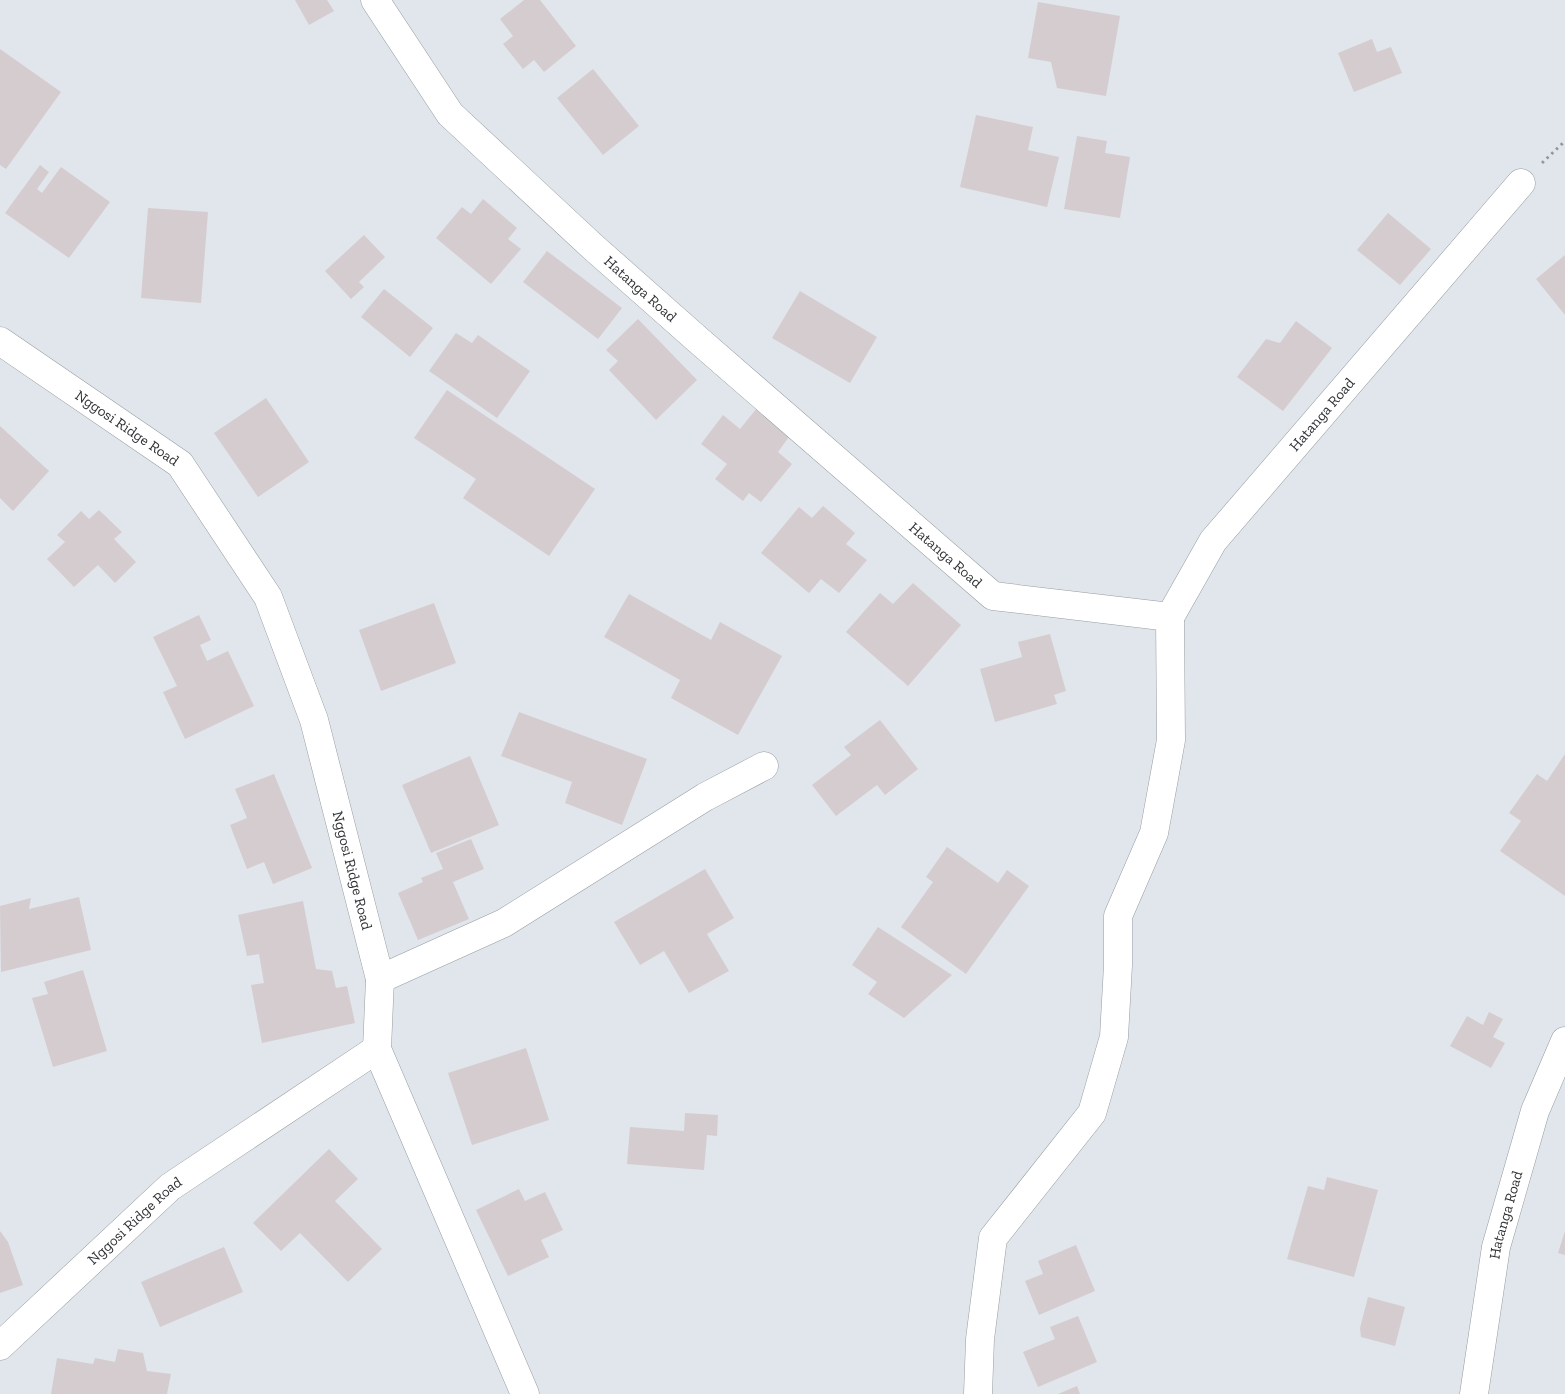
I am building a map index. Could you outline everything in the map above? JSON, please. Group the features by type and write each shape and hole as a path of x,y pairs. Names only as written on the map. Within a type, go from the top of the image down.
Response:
{"street":[{"name":"Hatanga Road","path":"375,0 450,114 593,247 675,320 994,596 1170,617 1213,541 1521,183"},
{"name":"Nggosi Ridge Road","path":"0,341 180,464 268,597 314,720 380,979 377,1049 170,1187 0,1346"},
{"path":"978,1394 980,1338 993,1238 1092,1113 1114,1037 1118,965 1118,916 1154,833 1171,740 1170,617"},
{"path":"380,979 504,923 705,797 764,766"},
{"name":"Hatanga Road","path":"1474,1394 1496,1247 1535,1111 1565,1041"},
{"path":"377,1049 525,1394"}],"building":[{"path":"295,0 327,0 334,11 309,25"},
{"path":"524,0 540,0 576,46 544,72 534,60 523,69 503,44 513,36 500,19"},
{"path":"1038,2 1120,16 1106,96 1057,88 1051,62 1028,58"},
{"path":"1372,39 1377,52 1391,47 1402,73 1354,92 1338,53"},
{"path":"0,49 61,92 6,169 0,165"},
{"path":"593,69 639,126 603,155 557,98"},
{"path":"976,115 1033,127 1028,150 1059,157 1047,207 960,187"},
{"path":"1077,136 1107,141 1105,153 1130,157 1120,218 1064,209"},
{"path":"40,165 49,172 37,189 42,193 61,167 110,202 69,258 5,213"},
{"path":"483,199 517,228 508,239 521,249 491,284 436,238 462,207 471,214"},
{"path":"148,208 208,212 201,303 141,298"},
{"path":"1388,213 1431,249 1400,285 1357,250"},
{"path":"364,235 385,257 359,282 364,287 351,299 325,271"},
{"path":"547,251 622,308 598,339 523,282"},
{"path":"1565,255 1565,315 1536,279"},
{"path":"384,289 433,328 410,357 361,317"},
{"path":"800,291 877,337 850,383 772,338"},
{"path":"638,319 697,380 656,420 609,370 618,361 606,350"},
{"path":"1296,321 1332,348 1283,411 1237,377 1266,339 1280,343"},
{"path":"456,333 472,343 478,335 530,371 497,418 429,371"},
{"path":"447,390 595,489 549,556 463,498 476,479 414,438"},
{"path":"266,398 309,462 258,497 214,433"},
{"path":"757,408 791,434 778,452 792,464 761,502 749,493 743,501 715,479 727,464 701,444 723,415 740,429"},
{"path":"0,426 49,471 13,511 0,498"},
{"path":"823,506 855,533 846,544 867,560 839,593 821,579 809,593 761,553 799,507 812,518"},
{"path":"99,510 122,532 114,539 136,562 115,583 98,565 74,587 47,559 65,542 57,535 81,511 89,519"},
{"path":"913,583 961,625 908,686 846,632 880,593 893,604"},
{"path":"629,594 711,640 720,622 782,656 738,735 671,698 680,680 604,637"},
{"path":"434,603 456,663 381,691 359,630"},
{"path":"199,615 211,640 200,645 207,661 228,651 254,706 185,739 163,692 177,686 153,637"},
{"path":"1050,634 1066,691 1054,695 1057,704 995,722 980,669 1022,657 1018,642"},
{"path":"519,712 647,759 622,825 565,803 572,782 501,756"},
{"path":"880,720 918,769 885,795 877,785 836,816 812,785 851,755 844,747"},
{"path":"1565,754 1565,896 1500,851 1521,821 1509,813 1537,774 1547,781"},
{"path":"470,756 499,825 431,853 402,785"},
{"path":"274,774 312,868 273,884 264,862 247,869 230,825 247,818 235,789"},
{"path":"471,839 484,869 453,882 469,919 418,940 398,893 423,882 421,878 443,869 436,853"},
{"path":"947,847 998,883 1007,870 1029,886 966,974 901,927 933,882 926,877"},
{"path":"705,869 734,918 707,934 729,971 689,993 664,951 640,965 614,922"},
{"path":"79,897 91,950 1,972 0,906 31,898 29,909"},
{"path":"303,901 316,969 332,971 336,988 347,986 355,1023 262,1043 251,985 264,983 259,954 247,956 238,915"},
{"path":"878,927 952,975 904,1018 868,994 877,982 852,965"},
{"path":"83,970 107,1051 53,1067 32,998 48,994 44,982"},
{"path":"1489,1012 1503,1019 1493,1037 1505,1043 1491,1068 1450,1046 1467,1016 1483,1025"},
{"path":"526,1048 549,1120 472,1145 448,1073"},
{"path":"685,1113 718,1115 717,1136 707,1135 704,1170 627,1164 630,1127 684,1131"},
{"path":"329,1149 358,1179 335,1201 382,1249 348,1282 300,1233 281,1251 253,1223"},
{"path":"1327,1177 1378,1190 1354,1277 1287,1259 1308,1186 1324,1190"},
{"path":"519,1189 525,1201 545,1192 563,1230 541,1240 549,1257 508,1276 476,1210"},
{"path":"0,1231 8,1242 23,1285 0,1293"},
{"path":"1565,1231 1565,1255 1558,1253"},
{"path":"1076,1245 1095,1291 1039,1315 1025,1281 1043,1274 1038,1261"},
{"path":"224,1247 243,1292 160,1327 141,1282"},
{"path":"1368,1297 1405,1307 1395,1346 1361,1337 1360,1328"},
{"path":"1078,1316 1097,1362 1038,1387 1023,1352 1055,1339 1050,1327"},
{"path":"118,1349 143,1353 147,1371 171,1374 167,1394 51,1394 57,1358 93,1364 95,1358 115,1362"},
{"path":"1077,1386 1080,1394 1058,1394"}]}
